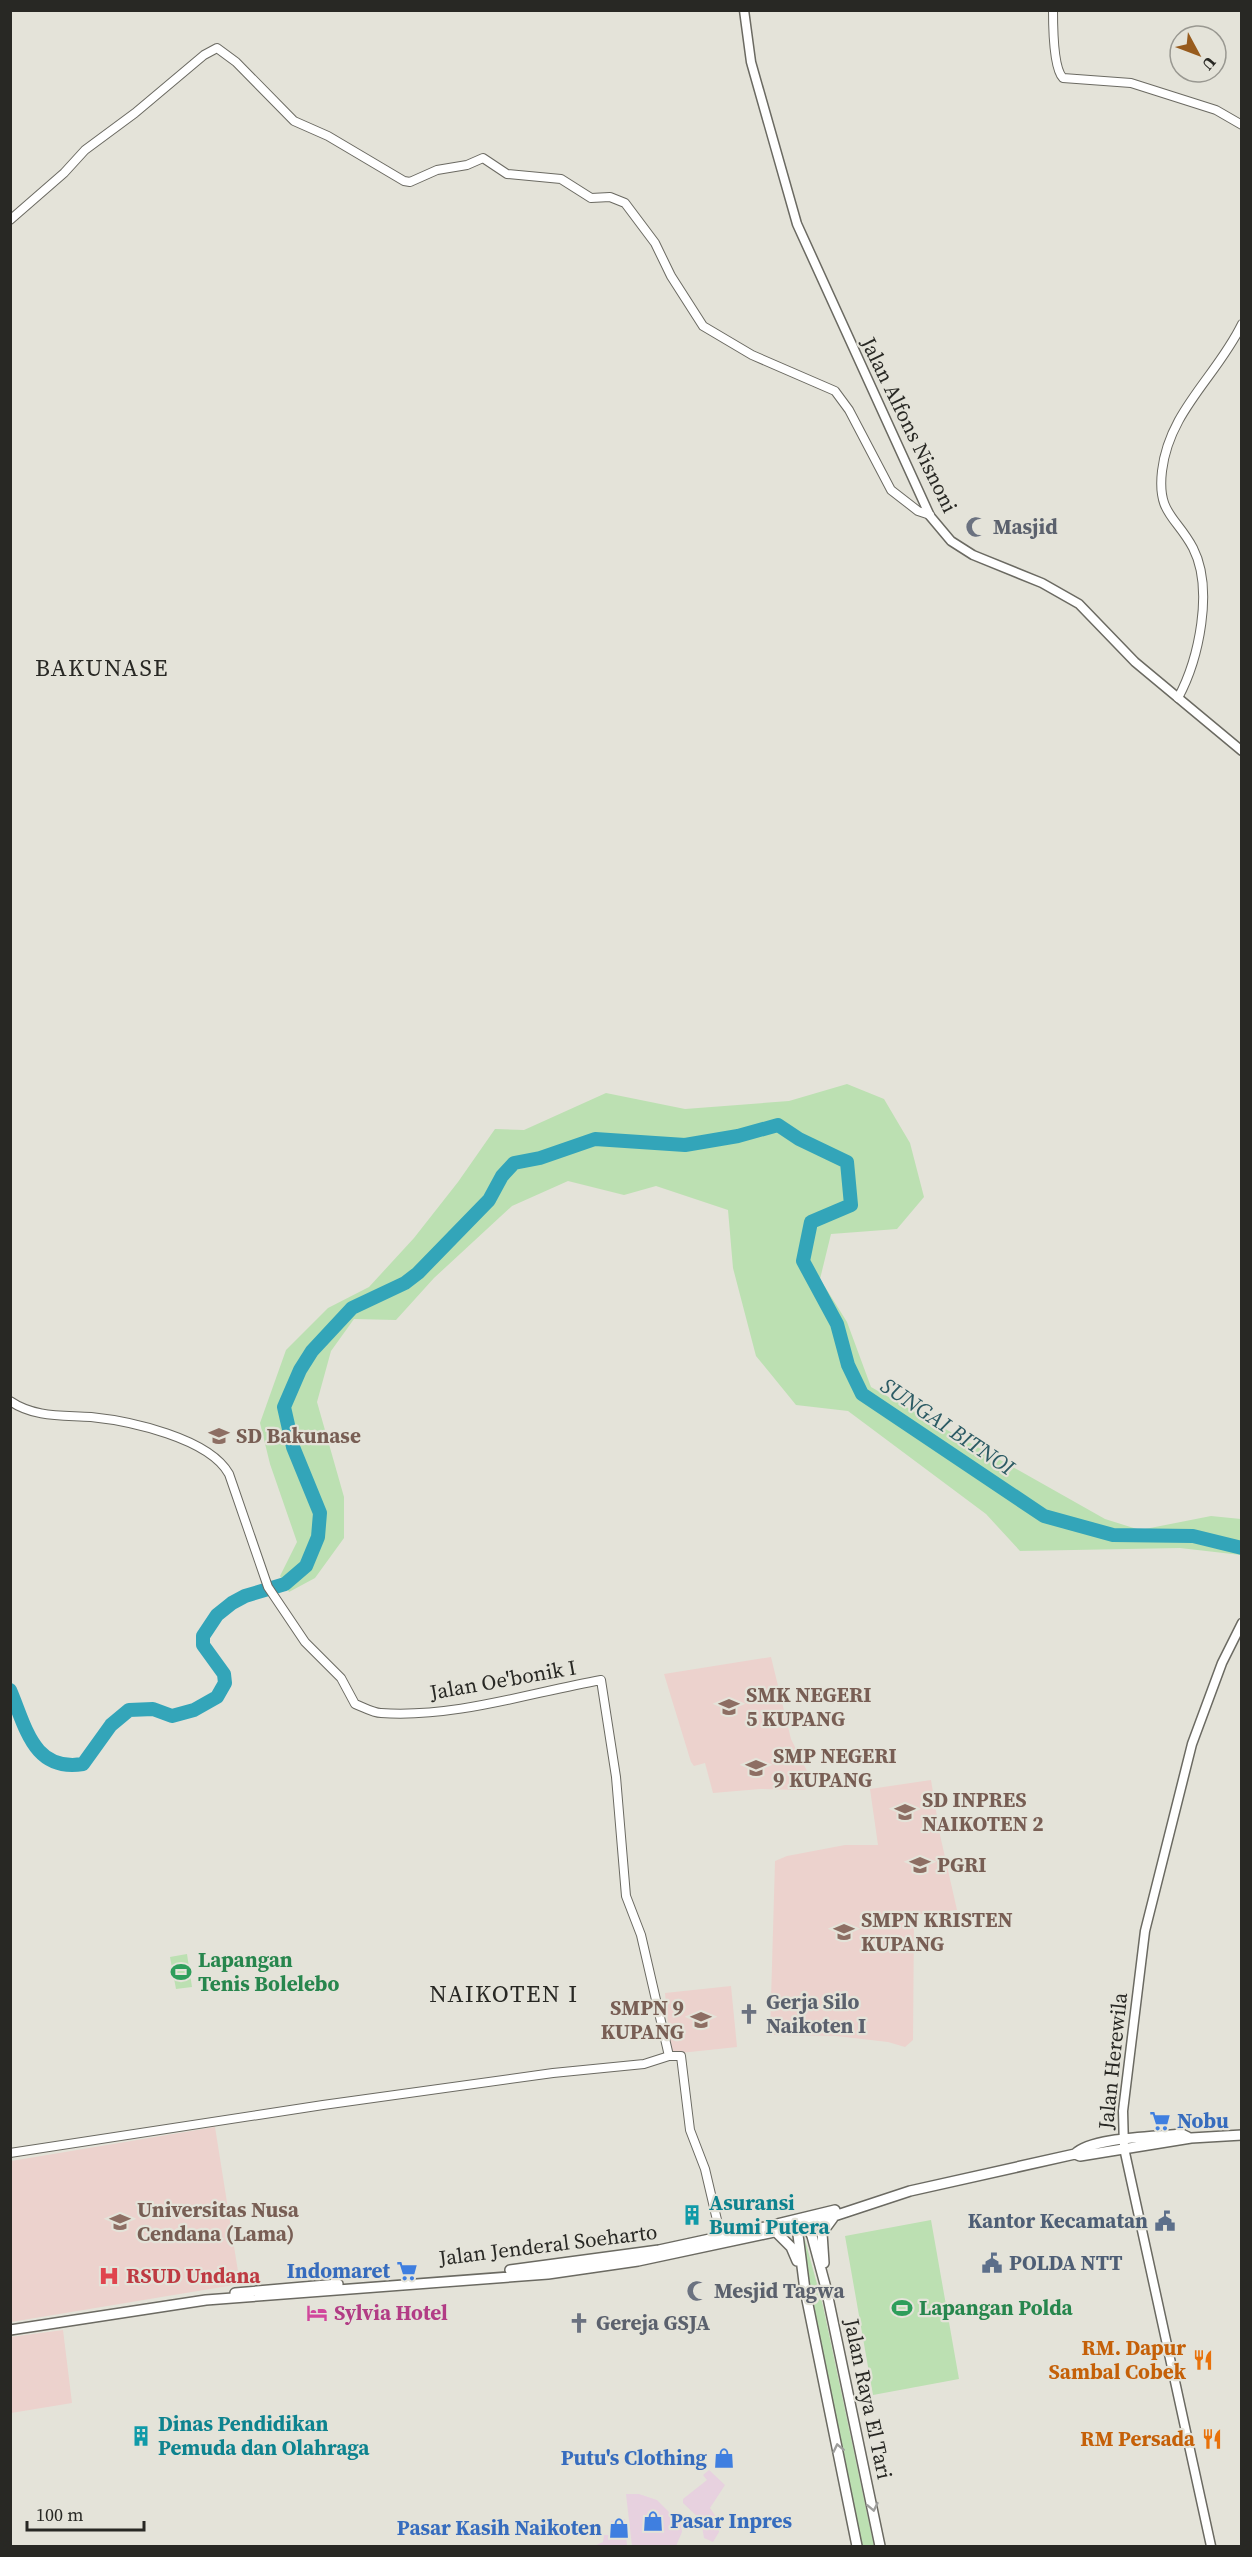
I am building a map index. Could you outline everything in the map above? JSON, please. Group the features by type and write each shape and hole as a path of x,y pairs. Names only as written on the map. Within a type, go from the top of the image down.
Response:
{"main road":[{"name":"Jalan Alfons Nisnoni","path":"744,10 753,71 797,224 930,515 951,541 973,555 1042,583 1079,604 1135,662 1242,751"},
{"name":"Jalan Herewila","path":"1211,2547 1123,2144 1123,2111 1145,1931 1192,1744 1222,1663 1242,1623"},
{"name":"Jalan Jenderal Soeharto","path":"10,2330 201,2302 207,2297 258,2290 548,2274 606,2266 802,2225 838,2211 1075,2154 1080,2148 1123,2144 1182,2134 1191,2138 1242,2135"},
{"name":"Jalan Jenderal Soeharto","path":"395,2283 596,2260 721,2237 827,2211 838,2211"},
{"path":"781,2223 802,2225 827,2211"},
{"path":"826,2288 822,2233 827,2223 838,2211"},
{"name":"Jalan Raya El Tari","path":"802,2225 826,2288 880,2547"},
{"name":"Jalan Raya El Tari","path":"802,2225 805,2290 857,2547"},
{"path":"775,2231 791,2247 805,2290"}],"street":[{"path":"1053,10 1055,47 1059,73 1063,78 1131,83 1216,111 1242,125"},
{"path":"10,220 64,173 85,150 135,113 204,55 217,48 236,62 294,121 328,136 404,181 410,182 437,170 467,165 483,158 507,174 561,179 591,198 610,197 625,203 655,243 671,276 703,326 752,356 835,391 849,410 891,490 918,511 930,515"},
{"path":"1178,698 1185,685 1196,645 1203,584 1192,546 1164,507 1162,474 1165,454 1179,416 1213,371 1242,324"},
{"name":"Jalan Oe'bonik I","path":"10,1401 38,1413 122,1422 184,1439 224,1466 268,1587 304,1642 341,1677 352,1702 379,1713 419,1713 466,1707 602,1680 616,1777 626,1896 641,1935 669,2056"},
{"path":"10,2153 323,2105 553,2073 644,2064 669,2056 681,2056 690,2130 705,2169 721,2237"}],"shaded area":[{"name":"SMK NEGERI 5 KUPANG","path":"771,1657 791,1739 811,1779 809,1786 804,1790 760,1789 713,1793 705,1763 694,1766 691,1762 664,1674"},
{"name":"SMPN KRISTEN KUPANG","path":"931,1780 940,1835 957,1910 914,1915 913,2040 905,2047 888,2042 836,2036 770,2035 775,1861 787,1856 845,1845 878,1845 870,1789"},
{"name":"SMPN 9 KUPANG","path":"731,1986 737,2047 671,2054 665,1993"},
{"name":"Universitas Nusa Cendana (Lama)","path":"215,2127 240,2284 11,2322 11,2161"},
{"path":"63,2330 72,2403 11,2413 11,2337"},
{"path":"709,2470 725,2485 710,2508 718,2520 719,2532 713,2542 704,2538 701,2520 683,2503 683,2499 707,2480 703,2475"},
{"name":"Pasar Inpres","path":"626,2494 639,2494 657,2500 673,2516 681,2525 682,2532 676,2546 632,2546"},
{"name":"Pasar Kasih Naikoten","path":"625,2519 627,2546 594,2546 603,2542 604,2535 612,2535 611,2521"}],"green space":[{"path":"847,1084 884,1099 910,1143 924,1197 897,1229 831,1234 820,1279 847,1322 871,1387 1105,1519 1140,1530 1211,1516 1241,1519 1241,1555 1180,1548 1020,1551 986,1514 848,1411 796,1405 756,1356 733,1268 728,1210 656,1186 624,1195 568,1181 512,1206 434,1278 396,1320 354,1319 331,1351 317,1402 344,1497 344,1538 315,1578 289,1592 280,1576 297,1542 270,1464 260,1423 286,1350 328,1308 369,1287 414,1238 458,1182 495,1129 524,1130 606,1093 685,1109 789,1101"},
{"name":"Lapangan Tenis Bolelebo","path":"187,1954 192,1987 176,1989 170,1957"},
{"name":"Lapangan Polda","path":"931,2220 959,2379 873,2395 845,2236"},
{"path":"805,2240 823,2306 874,2546 860,2546 820,2352 801,2241"}],"waterway":[{"name":"SUNGAI BITNOI","path":"10,1690 34,1744 42,1754 66,1765 83,1764 111,1725 129,1710 153,1709 172,1716 194,1710 217,1697 225,1683 224,1674 203,1645 203,1636 217,1615 232,1603 245,1596 285,1584 306,1566 318,1537 320,1513 293,1447 284,1407 300,1370 312,1351 352,1308 405,1283 418,1273 489,1200 502,1176 514,1163 540,1158 595,1139 685,1145 738,1136 778,1125 799,1139 847,1162 851,1205 811,1222 803,1261 837,1324 848,1365 862,1394 1044,1516 1113,1535 1193,1536 1242,1548"}],"place":[{"name":"Masjid","path":"976,527"},
{"name":"SD Bakunase","path":"219,1436"},
{"name":"SMK NEGERI 5 KUPANG","path":"729,1707"},
{"name":"SMP NEGERI 9 KUPANG","path":"756,1768"},
{"name":"SD INPRES NAIKOTEN 2","path":"905,1812"},
{"name":"PGRI","path":"920,1865"},
{"name":"SMPN KRISTEN KUPANG","path":"844,1932"},
{"name":"Lapangan Tenis Bolelebo","path":"181,1972"},
{"name":"Gerja Silo Naikoten I","path":"749,2014"},
{"name":"SMPN 9 KUPANG","path":"701,2020"},
{"name":"Nobu","path":"1160,2121"},
{"name":"Asuransi Bumi Putera","path":"692,2215"},
{"name":"Kantor Kecamatan","path":"1165,2221"},
{"name":"Universitas Nusa Cendana (Lama)","path":"120,2222"},
{"name":"POLDA NTT","path":"992,2263"},
{"name":"Indomaret","path":"407,2271"},
{"name":"RSUD Undana","path":"109,2276"},
{"name":"Mesjid Tagwa","path":"697,2291"},
{"name":"Lapangan Polda","path":"902,2308"},
{"name":"Sylvia Hotel","path":"317,2313"},
{"name":"Gereja GSJA","path":"579,2323"},
{"name":"RM. Dapur Sambal Cobek","path":"1203,2360"},
{"name":"Dinas Pendidikan Pemuda dan Olahraga","path":"141,2436"},
{"name":"RM Persada","path":"1212,2439"},
{"name":"Putu's Clothing","path":"724,2458"},
{"name":"Pasar Inpres","path":"653,2521"},
{"name":"Pasar Kasih Naikoten","path":"619,2528"}],"district":[{"name":"BAKUNASE","path":"102,668"},
{"name":"NAIKOTEN I","path":"504,1994"}]}
